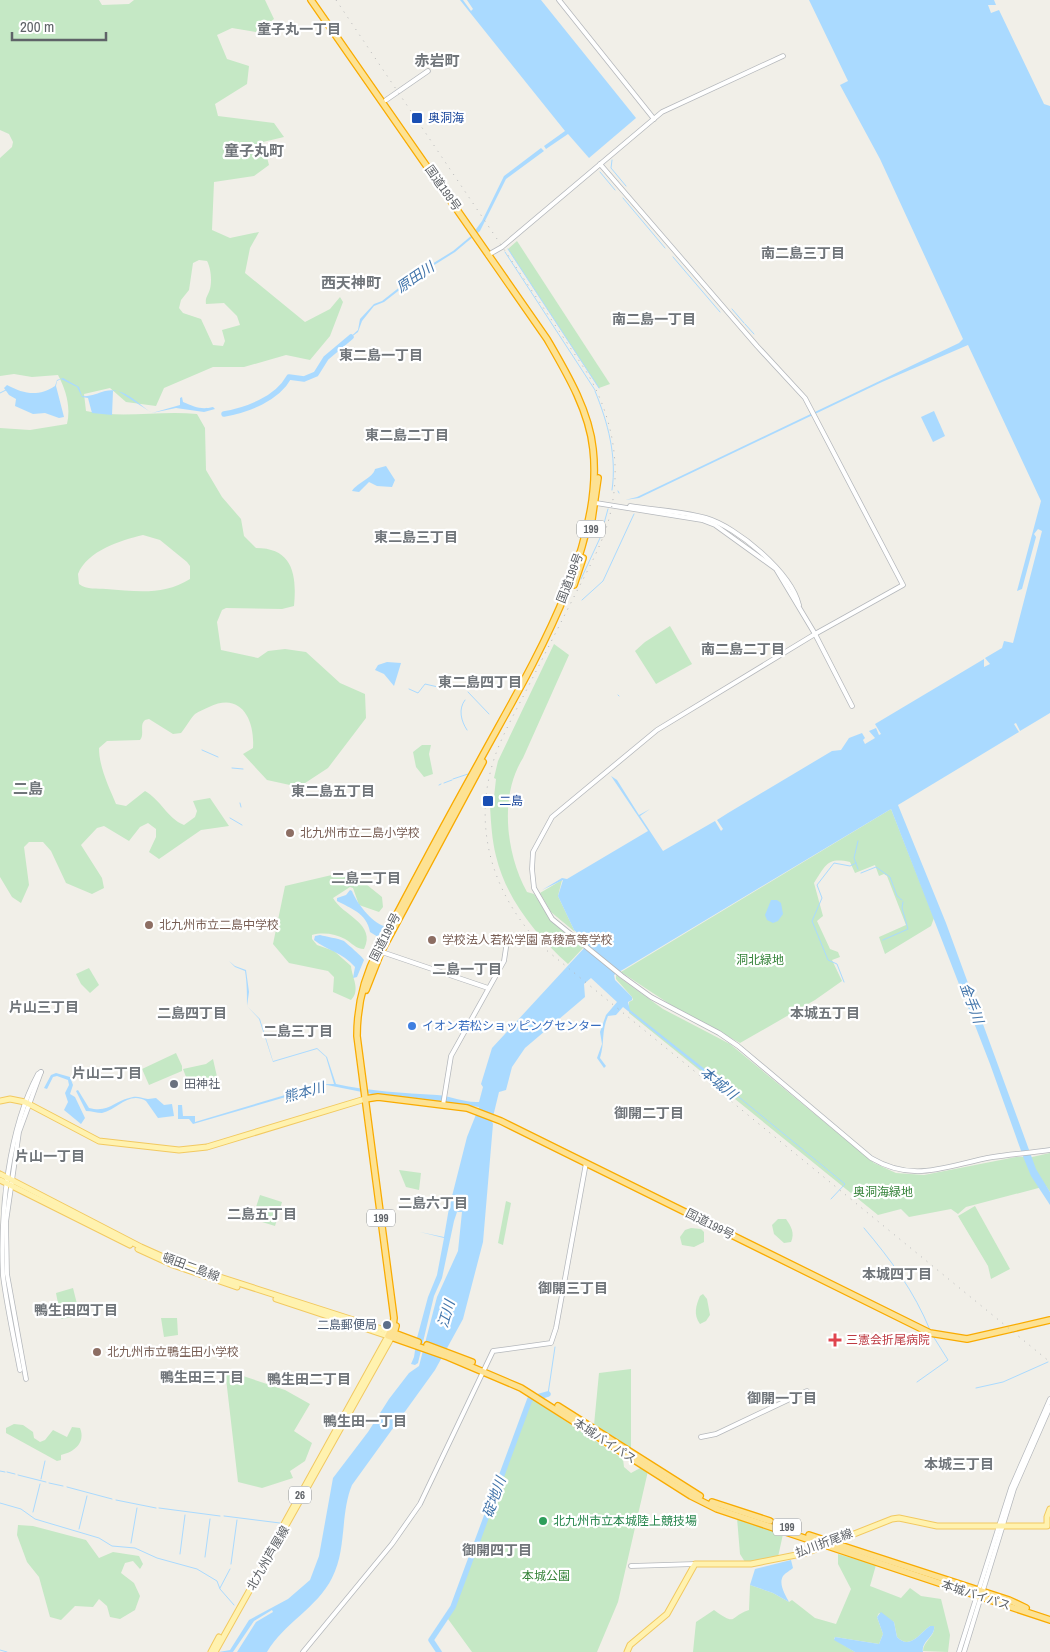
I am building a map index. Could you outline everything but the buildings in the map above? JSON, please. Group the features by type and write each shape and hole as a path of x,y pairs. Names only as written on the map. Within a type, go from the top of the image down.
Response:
{"highway":[{"name":"国道199号","path":"312,0 386,100 546,339 570,381 587,421 593,450 591,502 578,562 568,590 380,951 368,983 361,1013 366,1093 378,1097 475,1111 498,1120 937,1336 967,1339 1050,1320"},
{"name":"国道199号","path":"312,0 550,337 574,380 590,420 597,450 596,503 582,564 571,590 498,734 380,951"},
{"name":"199","path":"366,1093 396,1306 391,1334"},
{"name":"本城バイパス","path":"391,1334 523,1384 541,1398 691,1496 729,1513 1050,1616"},
{"name":"本城バイパス","path":"484,1369 529,1394 541,1398"},
{"name":"本城バイパス","path":"979,1593 1050,1620"}],"main road":[{"path":"0,1101 10,1099 27,1103 95,1140 179,1150 207,1147 366,1093"},
{"name":"頓田二島線","path":"0,1174 9,1181 173,1265 391,1334"},
{"name":"頓田二島線","path":"0,1180 9,1181"},
{"name":"北九州芦屋線","path":"210,1652 391,1334"},
{"name":"北九州芦屋線","path":"215,1652 391,1334"},
{"name":"払川折尾線","path":"695,1564 751,1564 806,1553 892,1519 899,1518 925,1525 1047,1526 1047,1517 1050,1509"},
{"path":"627,1652 630,1645 667,1614 695,1564"}],"street":[{"path":"558,0 654,119"},
{"path":"490,254 502,247 662,112 783,56"},
{"path":"386,100 428,71"},
{"path":"600,164 757,346 793,384 814,413 903,585 815,634 658,730 552,817 533,852 534,888 552,919 622,976 667,1007 719,1033 738,1046 871,1158 884,1165 905,1172 928,1172 994,1157 1050,1150"},
{"path":"596,503 703,517 715,521 771,560 790,584 852,706"},
{"path":"443,1105 451,1056 504,961 507,940"},
{"path":"380,951 488,988"},
{"path":"26,1379 7,1274 6,1222 13,1138 38,1074 42,1072 27,1103"},
{"path":"303,1652 392,1544 420,1504 494,1350 551,1343 556,1328 586,1163"},
{"path":"9,1181 3,1207 3,1275 20,1370"},
{"path":"701,1437 716,1434 807,1391"},
{"path":"959,1652 1021,1463 1050,1399"},
{"path":"1001,1526 1024,1464 1050,1407"},
{"path":"631,1566 695,1564"},
{"path":"964,1652 979,1593"}],"green space":[{"path":"0,0 99,0 102,5 129,4 134,0 265,0 274,19 256,32 232,28 217,35 227,59 249,66 247,84 215,104 218,116 274,123 284,137 263,142 269,165 254,176 214,182 212,230 230,238 259,232 250,248 245,273 305,322 330,309 340,297 343,302 330,336 310,360 286,355 244,367 213,367 164,388 156,406 126,402 110,388 84,394 86,411 114,414 197,414 205,428 206,470 222,497 241,519 244,536 256,548 268,549 285,558 290,565 295,584 294,606 282,609 226,608 222,610 217,622 221,650 258,658 268,651 285,649 306,652 340,683 365,694 366,718 328,768 299,787 267,780 243,754 253,748 253,738 248,719 244,711 238,706 230,703 220,703 200,711 193,716 181,733 173,734 149,719 145,720 142,724 140,740 107,741 99,748 103,770 116,804 126,806 145,791 173,818 184,825 195,817 197,811 193,801 210,798 229,826 201,830 159,859 149,852 156,837 156,829 148,823 140,827 129,841 104,826 97,828 81,845 102,878 104,888 92,894 66,883 51,851 43,842 29,842 24,847 29,885 21,903 12,897 0,877 0,428 30,430 67,424 68,405 58,375 32,377 14,374 0,376 0,158 12,147 13,142 9,134 0,130","holes":["199,260 207,261 210,271 211,286 206,298 206,304 224,303 237,316 240,325 222,330 225,341 223,346 213,345 201,319 183,313 179,308 181,300 189,290 193,263","143,535 160,540 187,562 190,566 190,579 170,588 149,591 92,588 79,584 78,574 82,566 89,559 115,543"]},
{"path":"517,241 610,384 599,388 508,249"},
{"path":"670,626 692,664 656,684 635,651 645,642"},
{"path":"554,644 569,655 515,773 508,807 508,825 514,860 527,892 534,894 553,922 583,948 568,964 534,929 507,887 495,850 490,806 493,806 496,779 494,778 498,761"},
{"path":"422,745 431,745 429,754 433,774 424,777 416,767 413,752"},
{"name":"洞北緑地","path":"891,809 934,918 931,926 885,954 879,937 906,925 887,876 884,874 879,876 875,865 855,873 850,862 836,861 828,864 814,883 823,916 817,921 830,949 838,952 840,957 832,960 842,981 815,1000 740,1043 674,1007 621,972"},
{"path":"336,874 356,876 382,897 383,907 379,912 359,905 353,888 350,887 333,898 337,904 362,926 367,940 364,949 356,947 338,936 329,934 312,935 312,939 317,945 334,951 351,966 356,988 351,1000 333,992 334,977 328,971 289,963 273,944 285,886"},
{"path":"562,880 558,896 575,932 551,912 540,893"},
{"path":"89,968 99,985 90,993 81,984 76,974"},
{"name":"奥洞海緑地","path":"616,975 663,1009 730,1044 874,1163 896,1173 924,1175 1016,1157 1032,1157 1050,1153 1050,1192 1046,1186 966,1207 958,1214 951,1209 909,1217 901,1209 878,1215 629,1013 629,1002 633,1000 632,997 616,979"},
{"path":"176,1053 182,1066 182,1071 149,1085 142,1069"},
{"path":"213,1059 218,1081 213,1085 191,1090 183,1069 206,1064"},
{"path":"399,1170 421,1173 419,1190 406,1187"},
{"path":"260,1195 282,1202 275,1226 252,1219"},
{"path":"506,1201 511,1203 503,1245 498,1243"},
{"path":"975,1206 1010,1269 991,1279 988,1266 958,1216"},
{"path":"778,1219 786,1219 789,1224 792,1230 791,1242 784,1243 774,1234 772,1225"},
{"path":"691,1228 701,1229 704,1232 704,1242 694,1247 682,1245 680,1237 685,1230"},
{"path":"73,1288 80,1316 61,1319 56,1293"},
{"path":"703,1294 707,1299 710,1315 706,1321 700,1324 696,1317 696,1310 700,1296"},
{"path":"161,1318 177,1318 178,1335 164,1337"},
{"path":"631,1369 631,1449 594,1425 599,1373"},
{"path":"225,1370 285,1390 310,1404 294,1431 312,1443 305,1461 290,1471 293,1478 262,1488 238,1482"},
{"name":"本城公園","path":"532,1399 623,1459 624,1467 631,1473 642,1467 648,1471 618,1602 597,1652 472,1652 448,1619"},
{"path":"14,1424 23,1425 33,1432 34,1438 40,1442 45,1440 53,1430 67,1437 72,1427 80,1428 81,1438 78,1446 70,1452 61,1455 61,1460 57,1461 6,1433 6,1428"},
{"path":"737,1518 783,1534 778,1557 745,1562 740,1554"},
{"path":"18,1525 33,1526 86,1540 99,1558 113,1552 139,1556 143,1564 140,1569 133,1561 125,1563 121,1573 134,1583 140,1596 135,1610 120,1619 110,1617 107,1606 99,1599 93,1607 75,1606 61,1620 50,1617 39,1577 27,1562 17,1535"},
{"path":"838,1554 876,1565 870,1586 901,1598 910,1588 921,1596 941,1599 950,1635 948,1652 923,1651 925,1644 933,1633 934,1626 930,1626 914,1639 906,1642 897,1637 894,1622 879,1613 877,1617 883,1634 879,1644 835,1637 834,1639 855,1652 693,1652 696,1622 714,1610 727,1618 733,1619 749,1610 750,1585 773,1593 789,1602 792,1600 815,1618 836,1624 851,1589 838,1564"}],"water":[{"path":"460,0 463,0 471,11 473,9 467,0 541,0 636,118 589,158 568,134 546,149 544,146 565,131"},
{"path":"809,0 994,0 996,5 988,5 991,13 999,10 1044,104 1050,106 1050,713 1020,731 1016,723 1014,724 1019,732 898,805 946,923 1036,1169 1050,1192 1050,1205 1031,1176 1024,1159 990,1064 891,809 614,975 615,980 632,997 632,1000 628,1002 630,1010 730,1089 728,1091 623,1007 616,1015 608,1016 606,1022 600,1058 606,1066 604,1068 597,1058 602,1044 600,1032 606,1015 617,1002 591,978 584,984 585,997 525,1048 512,1067 506,1090 499,1092 492,1121 483,1242 463,1319 435,1370 352,1485 348,1496 340,1555 332,1578 326,1589 282,1632 267,1652 237,1652 256,1622 273,1612 272,1610 254,1621 233,1652 219,1652 230,1650 249,1620 288,1599 310,1580 319,1556 333,1478 368,1432 389,1399 409,1373 419,1366 437,1297 458,1251 462,1212 457,1212 454,1221 442,1278 434,1296 418,1363 415,1365 411,1364 428,1297 437,1275 444,1238 420,1232 444,1237 449,1208 467,1137 479,1107 377,1095 327,1085 193,1124 189,1119 178,1119 178,1105 182,1105 183,1116 195,1116 195,1122 322,1084 334,1084 326,1057 317,1049 273,1062 259,1019 247,1006 260,1019 273,1061 317,1048 327,1057 336,1084 479,1102 483,1087 481,1084 492,1048 587,945 585,943 587,941 574,930 558,896 563,880 542,890 562,878 567,879 648,831 611,776 617,780 639,815 650,809 640,816 663,851 715,821 721,831 723,829 717,820 832,751 841,750 849,738 862,733 865,738 863,740 865,744 875,738 869,731 876,728 879,735 881,734 875,724 984,659 984,667 990,664 985,658 1002,648 1004,641 1013,643 1042,531 1038,529 1034,534 1036,537 1022,589 1017,591 1041,501 968,345 882,382 639,498 625,500 637,497 959,343 963,339 880,159 840,85 848,81"},
{"path":"541,148 544,151 506,179 480,231 455,252 420,274 384,302 374,306 362,321 358,332 346,341 358,330 360,319 374,304 382,301 419,272 453,251 471,236 482,221 504,176"},
{"path":"63,378 79,387 82,396 112,390 118,391 113,391 112,415 92,413 88,398 82,397 77,387 61,379 57,381 56,386 64,417 59,418 45,413 33,414 15,406 16,399 9,395 4,388 7,385 19,391 43,392 55,386 57,380"},
{"path":"118,391 125,393 152,413"},
{"path":"182,397 183,402 191,405 201,408 213,407 215,409 204,412 176,408 152,413 180,405 180,398"},
{"path":"934,411 945,436 933,442 921,417"},
{"path":"386,466 395,480 392,487 377,486 369,482 359,492 352,491 371,475 375,469"},
{"path":"387,662 401,663 394,686 384,674 375,670 378,665"},
{"path":"350,890 370,917 384,926 378,937 370,932 362,916 337,901 337,898 346,895"},
{"path":"771,900 777,900 781,903 783,914 778,921 773,923 767,920 765,915"},
{"path":"320,935 344,941 363,958 364,960 357,977 353,978 355,967 350,962 314,940 315,936"},
{"path":"229,961 235,966 246,970 249,992 247,1006 245,971 235,967"},
{"path":"56,1073 70,1077 73,1085 70,1094 75,1097 85,1118 81,1124 64,1110 68,1102 65,1093 69,1085 68,1080 57,1076 53,1077 47,1089 44,1088 51,1075"},
{"path":"78,1090 89,1108 107,1108 133,1097 156,1098 164,1105 172,1104 174,1116 158,1118 146,1101 134,1098 102,1113 86,1111 76,1091"},
{"path":"791,1560 793,1568 783,1576 781,1583 789,1602 773,1593 750,1585 755,1569"},
{"path":"881,1612 894,1622 897,1637 902,1641 910,1641 930,1626 934,1626 933,1633 924,1645 923,1652 855,1652 834,1640 835,1637 879,1644 883,1634 877,1617"}],"waterway":[{"path":"612,160 611,168 626,186"},
{"path":"600,172 615,190"},
{"path":"623,198 665,248"},
{"path":"508,249 599,388"},
{"path":"505,252 595,390"},
{"path":"673,257 720,312"},
{"path":"732,309 744,323"},
{"path":"745,324 754,334"},
{"name":"原田川","path":"224,414 242,410 261,402 277,392 289,377 304,379 316,374 326,358 351,337"},
{"path":"0,393 6,390"},
{"path":"595,391 604,415 610,440 613,465 612,490"},
{"path":"581,579 600,538 608,509"},
{"path":"582,600 603,581 634,514"},
{"path":"409,689 418,693 425,684 438,687"},
{"path":"442,685 450,684 466,689"},
{"path":"468,692 489,714"},
{"path":"465,700 461,715 467,730"},
{"path":"202,750 218,757"},
{"path":"232,768 243,769"},
{"path":"453,779 468,774"},
{"path":"444,783 452,780"},
{"path":"240,803 241,807"},
{"path":"230,818 242,825"},
{"path":"858,841 854,858 858,869"},
{"path":"844,982 837,964 828,960 812,921 822,898 817,885 834,863 850,866 856,863"},
{"path":"861,873 876,867 890,877 897,896 902,900"},
{"path":"883,940 908,929 902,908 903,902"},
{"name":"本城川","path":"729,1089 845,1184 831,1199"},
{"path":"864,1228 901,1276 917,1302 930,1330"},
{"path":"917,1382 948,1360 933,1336"},
{"name":"碇地川","path":"548,1394 555,1347"},
{"path":"976,1388 1003,1382 1048,1362"},
{"name":"碇地川","path":"439,1652 431,1640 453,1607 530,1399 548,1394"},
{"path":"41,1479 45,1461"},
{"path":"0,1471 5,1472"},
{"path":"7,1472 15,1474"},
{"path":"18,1475 46,1482"},
{"path":"49,1483 63,1486"},
{"path":"33,1512 40,1484"},
{"path":"67,1487 112,1499"},
{"path":"79,1529 87,1496"},
{"path":"116,1500 156,1508"},
{"path":"0,1503 21,1509 35,1519 99,1538 112,1546 135,1548 157,1558 197,1569 217,1581 220,1589 234,1605"},
{"path":"131,1543 137,1508"},
{"path":"159,1508 220,1516"},
{"path":"180,1554 185,1515"},
{"path":"224,1516 280,1523"},
{"path":"205,1557 210,1519"},
{"path":"231,1564 237,1520"},
{"path":"220,1588 230,1569"},
{"path":"0,1650 7,1652"}],"railway":[{"path":"336,0 586,371 601,402 611,435 614,452 614,487 610,516 603,538 505,732 489,776 486,830 490,856 499,881 511,905 526,928 545,949 1050,1362"}],"place":[{"name":"奥洞海","path":"417,118"},
{"name":"二島","path":"488,801"},
{"name":"北九州市立二島小学校","path":"290,833"},
{"name":"北九州市立二島中学校","path":"149,925"},
{"name":"学校法人若松学園 高稜高等学校","path":"432,940"},
{"name":"イオン若松ショッピングセンター","path":"412,1026"},
{"name":"田神社","path":"174,1084"},
{"name":"二島郵便局","path":"387,1325"},
{"name":"三憲会折尾病院","path":"835,1340"},
{"name":"北九州市立鴨生田小学校","path":"97,1352"},
{"name":"北九州市立本城陸上競技場","path":"543,1521"}],"district":[{"name":"童子丸一丁目","path":"299,29"},
{"name":"赤岩町","path":"437,60"},
{"name":"童子丸町","path":"254,150"},
{"name":"南二島三丁目","path":"803,253"},
{"name":"西天神町","path":"351,282"},
{"name":"南二島一丁目","path":"654,319"},
{"name":"東二島一丁目","path":"381,355"},
{"name":"東二島二丁目","path":"407,435"},
{"name":"東二島三丁目","path":"416,537"},
{"name":"南二島二丁目","path":"743,649"},
{"name":"東二島四丁目","path":"480,682"},
{"name":"二島","path":"28,788"},
{"name":"東二島五丁目","path":"333,791"},
{"name":"二島二丁目","path":"366,878"},
{"name":"二島一丁目","path":"467,969"},
{"name":"片山三丁目","path":"44,1007"},
{"name":"二島四丁目","path":"192,1013"},
{"name":"本城五丁目","path":"825,1013"},
{"name":"二島三丁目","path":"298,1031"},
{"name":"片山二丁目","path":"107,1073"},
{"name":"御開二丁目","path":"649,1113"},
{"name":"片山一丁目","path":"50,1156"},
{"name":"二島六丁目","path":"433,1203"},
{"name":"二島五丁目","path":"262,1214"},
{"name":"本城四丁目","path":"897,1274"},
{"name":"御開三丁目","path":"573,1288"},
{"name":"鴨生田四丁目","path":"76,1310"},
{"name":"鴨生田三丁目","path":"202,1377"},
{"name":"鴨生田二丁目","path":"309,1379"},
{"name":"御開一丁目","path":"782,1398"},
{"name":"鴨生田一丁目","path":"365,1421"},
{"name":"本城三丁目","path":"959,1464"},
{"name":"御開四丁目","path":"497,1550"}],"water label":[{"name":"金手川","path":"972,1003"},
{"name":"熊本川","path":"304,1092"},
{"name":"江川","path":"446,1314"}]}
